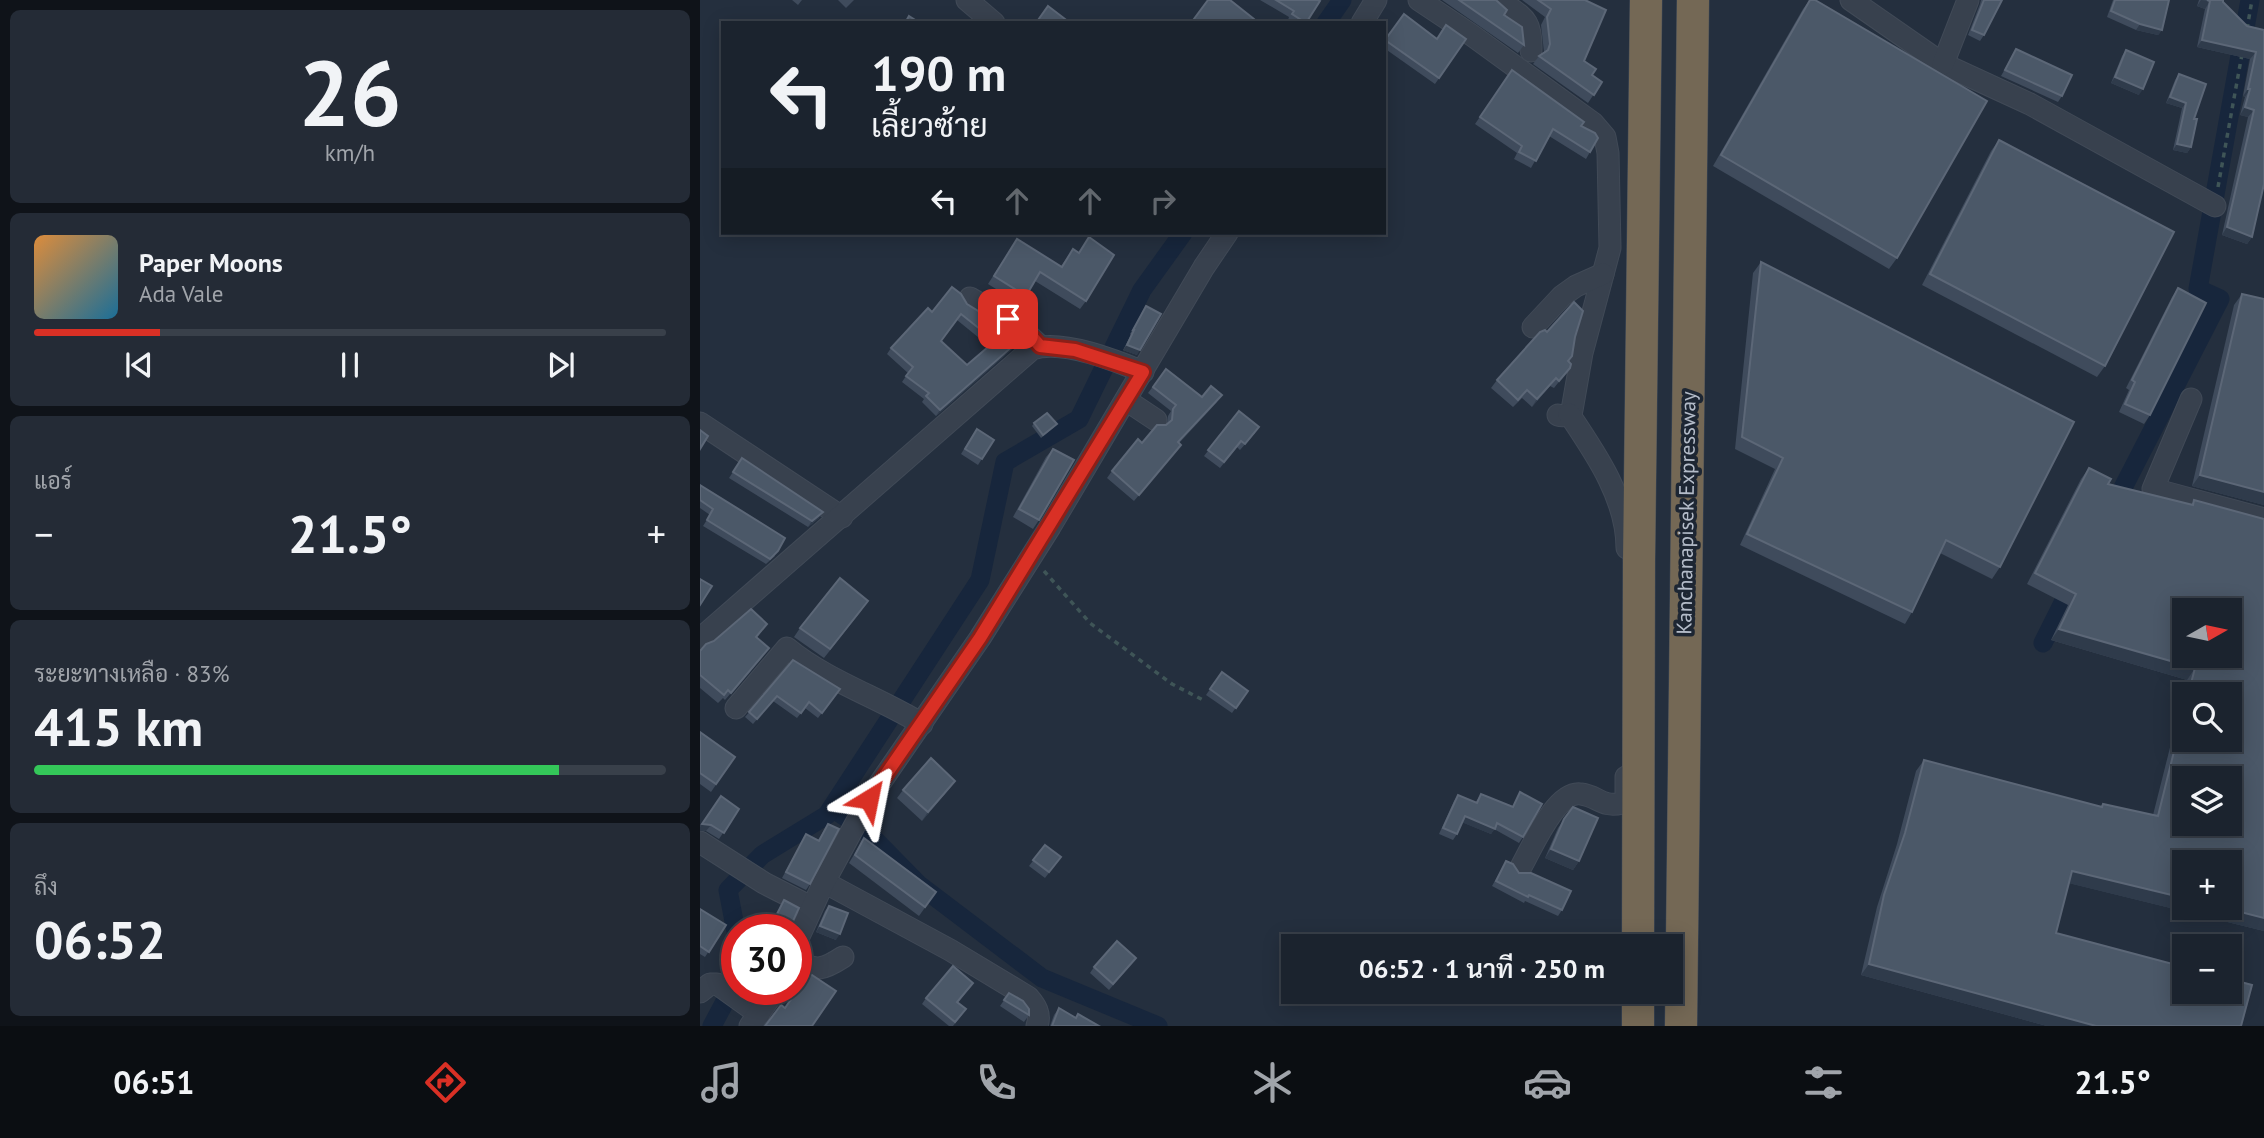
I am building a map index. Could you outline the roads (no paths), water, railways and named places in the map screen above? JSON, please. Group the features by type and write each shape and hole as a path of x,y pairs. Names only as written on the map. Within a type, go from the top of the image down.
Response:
{"highway":[{"path":"1638,934 1639,561 1646,0"},
{"name":"Kanchanapisek Expressway","path":"1681,1026 1693,0"},
{"path":"1638,1004 1638,1026"}],"street":[{"path":"967,0 992,21"},
{"path":"1419,0 1593,122 1605,137 1608,153 1610,248 1582,353 1574,403 1562,414 1606,475 1624,521 1627,539 1626,797 1622,803 1612,806 1580,794 1568,795 1557,804 1521,867"},
{"path":"1499,0 1527,20 1532,30 1531,51"},
{"path":"1851,0 1943,64 2030,104 2215,206"},
{"path":"1943,64 1968,0"},
{"path":"808,914 847,835 916,720 980,638 1126,400 1139,370 1226,235"},
{"path":"1532,327 1562,296 1576,286 1603,274"},
{"path":"970,298 1021,328 1040,346"},
{"path":"700,639 1032,349 1040,346 1075,350 1139,370"},
{"path":"2192,399 2153,489 2264,519"},
{"path":"1126,400 1156,420"},
{"path":"700,423 842,517"},
{"path":"736,708 787,648 805,663 916,720"},
{"path":"700,842 764,883 811,907"},
{"path":"824,882 950,950 1028,997 1039,1014 1037,1026"},
{"path":"812,969 825,968 843,957"},
{"path":"709,988 753,1016"}],"waterway":[{"path":"1327,21 1342,0"},
{"path":"2111,511 2220,299 2198,289 2250,0"},
{"path":"733,914 728,890 762,855 827,815 980,580 1005,462 1079,419 1142,290 1182,235"},
{"path":"2043,643 2074,581"},
{"path":"832,808 866,831 918,884 1042,978 1158,1026"},
{"path":"712,1026 723,1005"}]}
